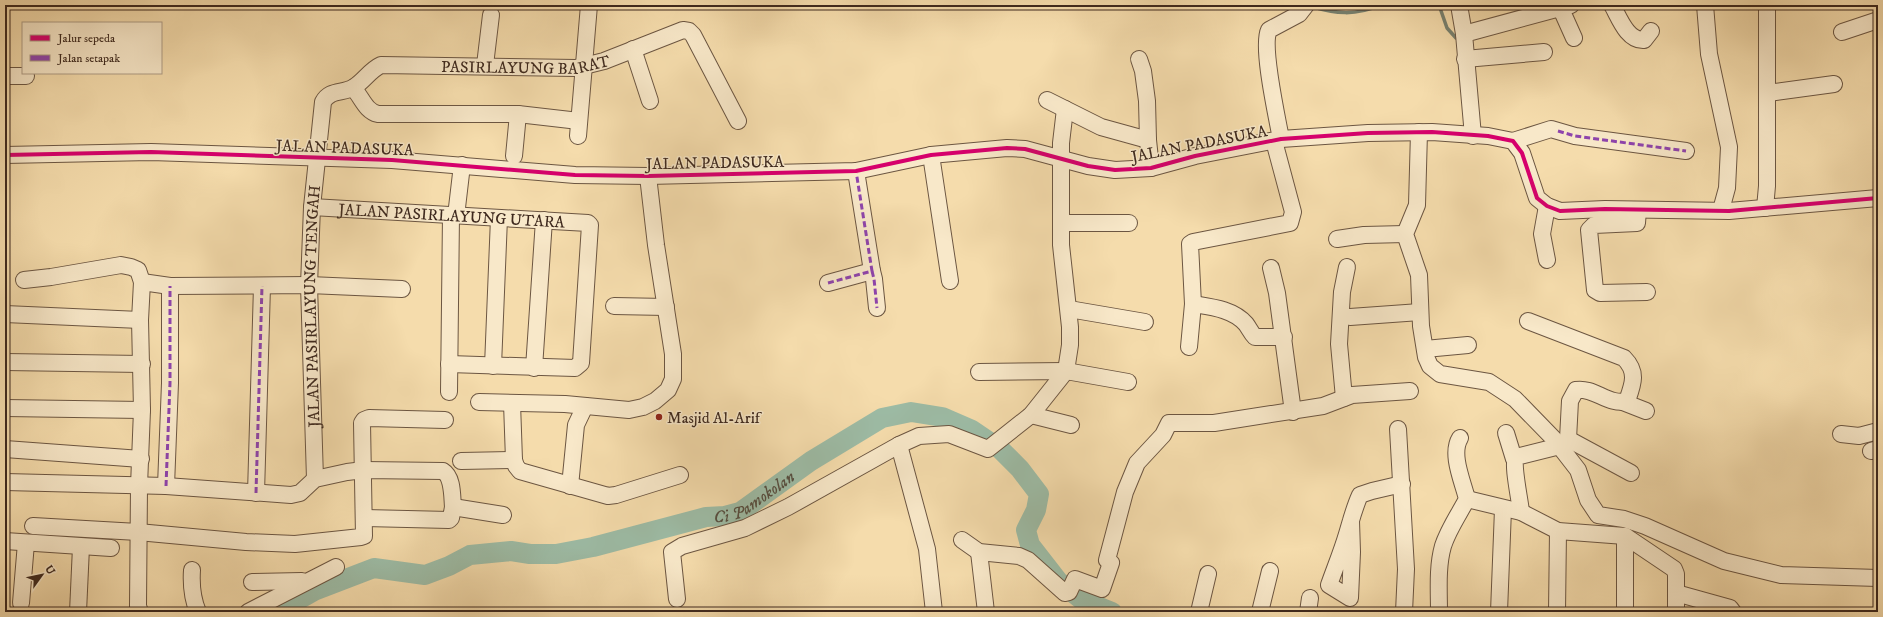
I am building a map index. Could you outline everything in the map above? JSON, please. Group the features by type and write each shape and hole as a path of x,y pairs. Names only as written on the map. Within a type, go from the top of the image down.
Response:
{"street":[{"path":"353,88 360,95 367,109 378,114 518,114 578,129 589,5"},
{"path":"1189,347 1193,304 1189,246 1192,243 1290,223 1293,218 1293,212 1277,140 1267,36 1269,30 1299,14 1306,5"},
{"path":"1459,5 1464,34 1465,59 1473,136"},
{"path":"1612,5 1628,33 1634,38 1644,40 1651,31"},
{"path":"1705,5 1709,54 1729,147 1727,188 1722,210"},
{"path":"1765,208 1767,186 1768,93 1767,5"},
{"path":"1464,34 1556,8 1574,38"},
{"path":"485,65 491,15"},
{"path":"1842,32 1878,20"},
{"name":"PASIRLAYUNG BARAT","path":"318,158 323,102 330,94 353,88 376,67 381,65 584,67 683,30 689,31 693,35 738,121"},
{"path":"633,49 650,101"},
{"path":"1465,59 1544,52"},
{"path":"1139,59 1148,101 1148,140 1151,168"},
{"path":"5,76 26,76"},
{"path":"1768,93 1834,84"},
{"path":"1047,100 1101,126 1148,140"},
{"path":"677,599 672,552 682,546 745,528 788,507 899,445 919,436 949,434 988,449 1031,415 1066,372 1070,345 1068,309 1061,245 1061,159 1065,109"},
{"path":"514,156 518,114"},
{"path":"1686,152 1575,136 1551,129 1513,141 1522,153 1537,198 1547,206 1560,211 1722,210 1765,208 1878,198"},
{"name":"JALAN PADASUKA","path":"5,155 151,152 392,160 575,175 648,176 856,171 931,155 1007,148 1025,149 1088,166 1115,170 1151,168 1195,156 1277,140 1368,132 1419,132 1488,136 1513,141"},
{"path":"1419,132 1417,205 1405,234 1419,275 1420,312 1426,357 1430,366 1440,374 1489,382 1515,399 1564,443 1631,472"},
{"path":"931,155 950,281"},
{"name":"JALAN PASIRLAYUNG TENGAH","path":"315,479 309,285 312,207 318,158"},
{"path":"449,392 448,364 453,216 462,165"},
{"path":"856,171 874,279 877,308"},
{"path":"479,402 565,404 628,410 649,404 668,390 673,379 673,354 648,176"},
{"path":"1547,206 1542,234 1548,260"},
{"name":"JALAN PASIRLAYUNG UTARA","path":"312,207 453,216 585,222 590,225 581,363 575,368 534,368"},
{"path":"1638,210 1637,223 1594,225 1589,230 1595,290 1600,293 1647,292"},
{"path":"493,366 499,218"},
{"path":"448,364 534,368 544,220"},
{"path":"1062,223 1129,223"},
{"path":"1337,240 1364,236 1405,234"},
{"path":"24,280 51,278 121,266 131,266 138,270 142,282 140,320 142,410 138,532 138,606 140,612"},
{"path":"1271,268 1277,293 1284,337 1293,412"},
{"path":"1344,398 1339,344 1342,292 1347,268"},
{"path":"828,283 872,271"},
{"path":"142,282 170,286 309,285 402,289"},
{"path":"166,486 170,383 170,286"},
{"path":"256,493 262,286"},
{"path":"1193,304 1215,307 1226,311 1245,324 1255,337 1284,337"},
{"path":"614,306 666,307"},
{"path":"1068,309 1144,322"},
{"path":"1350,317 1420,312"},
{"path":"5,314 140,320"},
{"path":"1528,321 1624,358 1630,364 1634,375 1627,401 1623,402"},
{"path":"1425,349 1468,345"},
{"path":"5,362 142,364"},
{"path":"979,372 1066,372 1128,382"},
{"path":"1646,411 1623,402 1619,403 1583,389 1576,390 1572,395 1564,443 1578,470 1588,500 1598,515 1624,519 1645,526 1724,561 1781,575 1878,578"},
{"path":"962,540 980,552 1019,556 1028,560 1065,593 1076,579 1102,589 1111,563 1107,560 1125,492 1137,464 1163,435 1169,423 1214,423 1293,412 1323,406 1352,395 1410,391"},
{"path":"512,402 514,460 516,466 520,470 608,496 616,495 680,475"},
{"path":"570,486 576,425 585,406"},
{"path":"5,408 142,410"},
{"path":"1031,415 1071,425"},
{"path":"33,526 138,532 246,542 295,544 361,537 364,536 362,423 364,420 369,418 397,418 445,420"},
{"path":"1398,429 1406,568 1404,612"},
{"path":"1841,434 1859,436 1878,431"},
{"path":"1506,433 1514,459 1521,512"},
{"path":"1439,612 1440,564 1443,547 1450,530 1467,499 1456,456 1457,444 1460,438"},
{"path":"1514,459 1520,455 1564,443"},
{"path":"899,445 927,549 934,612"},
{"path":"5,449 141,459"},
{"path":"461,461 514,460"},
{"path":"5,482 166,486 290,495 300,493 315,479 364,470 446,472 450,479 453,507 451,518 449,520 364,525"},
{"path":"1351,521 1360,495 1402,484"},
{"path":"1467,499 1503,509 1521,512 1558,531 1625,536 1674,569 1676,574 1676,612"},
{"path":"453,507 504,515"},
{"path":"1499,612 1503,509"},
{"path":"1557,612 1558,531"},
{"path":"1624,612 1625,536"},
{"path":"5,541 111,548"},
{"path":"21,603 26,543"},
{"path":"78,612 81,547"},
{"path":"980,552 986,612"},
{"path":"305,581 252,577 252,610 336,566"},
{"path":"192,570 192,593 198,612"},
{"path":"1260,612 1270,572"},
{"path":"1199,612 1208,574"},
{"path":"1676,593 1730,608 1733,612"}],"waterway":[{"path":"258,5 315,8 344,5"},
{"path":"1310,6 1328,11 1346,13 1372,9 1381,5"},
{"path":"1439,5 1447,28 1456,38 1459,38"},
{"name":"Ci Pamokolan","path":"277,612 314,591 374,568 425,575 449,566 470,555 511,551 530,554 556,554 593,547 706,517 725,516 740,512 811,461 882,418 911,412 942,417 972,430 1000,449 1020,469 1039,494 1036,510 1026,530 1030,545 1058,581 1082,600 1112,612"}],"marked path":[{"path":"1558,131 1575,136 1686,151"},
{"path":"828,283 872,271 856,171"},
{"path":"872,271 877,308"},
{"path":"166,486 170,383 170,286"},
{"path":"256,493 262,286"}],"cycle path":[{"path":"5,155 151,152 392,160 575,175 648,176 856,171 931,155 1007,148 1025,149 1088,166 1115,170 1151,168 1195,156 1281,139 1368,133 1432,132 1488,136 1513,141 1522,153 1537,198 1547,206 1560,211 1605,209 1729,211 1878,198"}],"place":[{"name":"Masjid Al-Arif","path":"659,417"}]}
